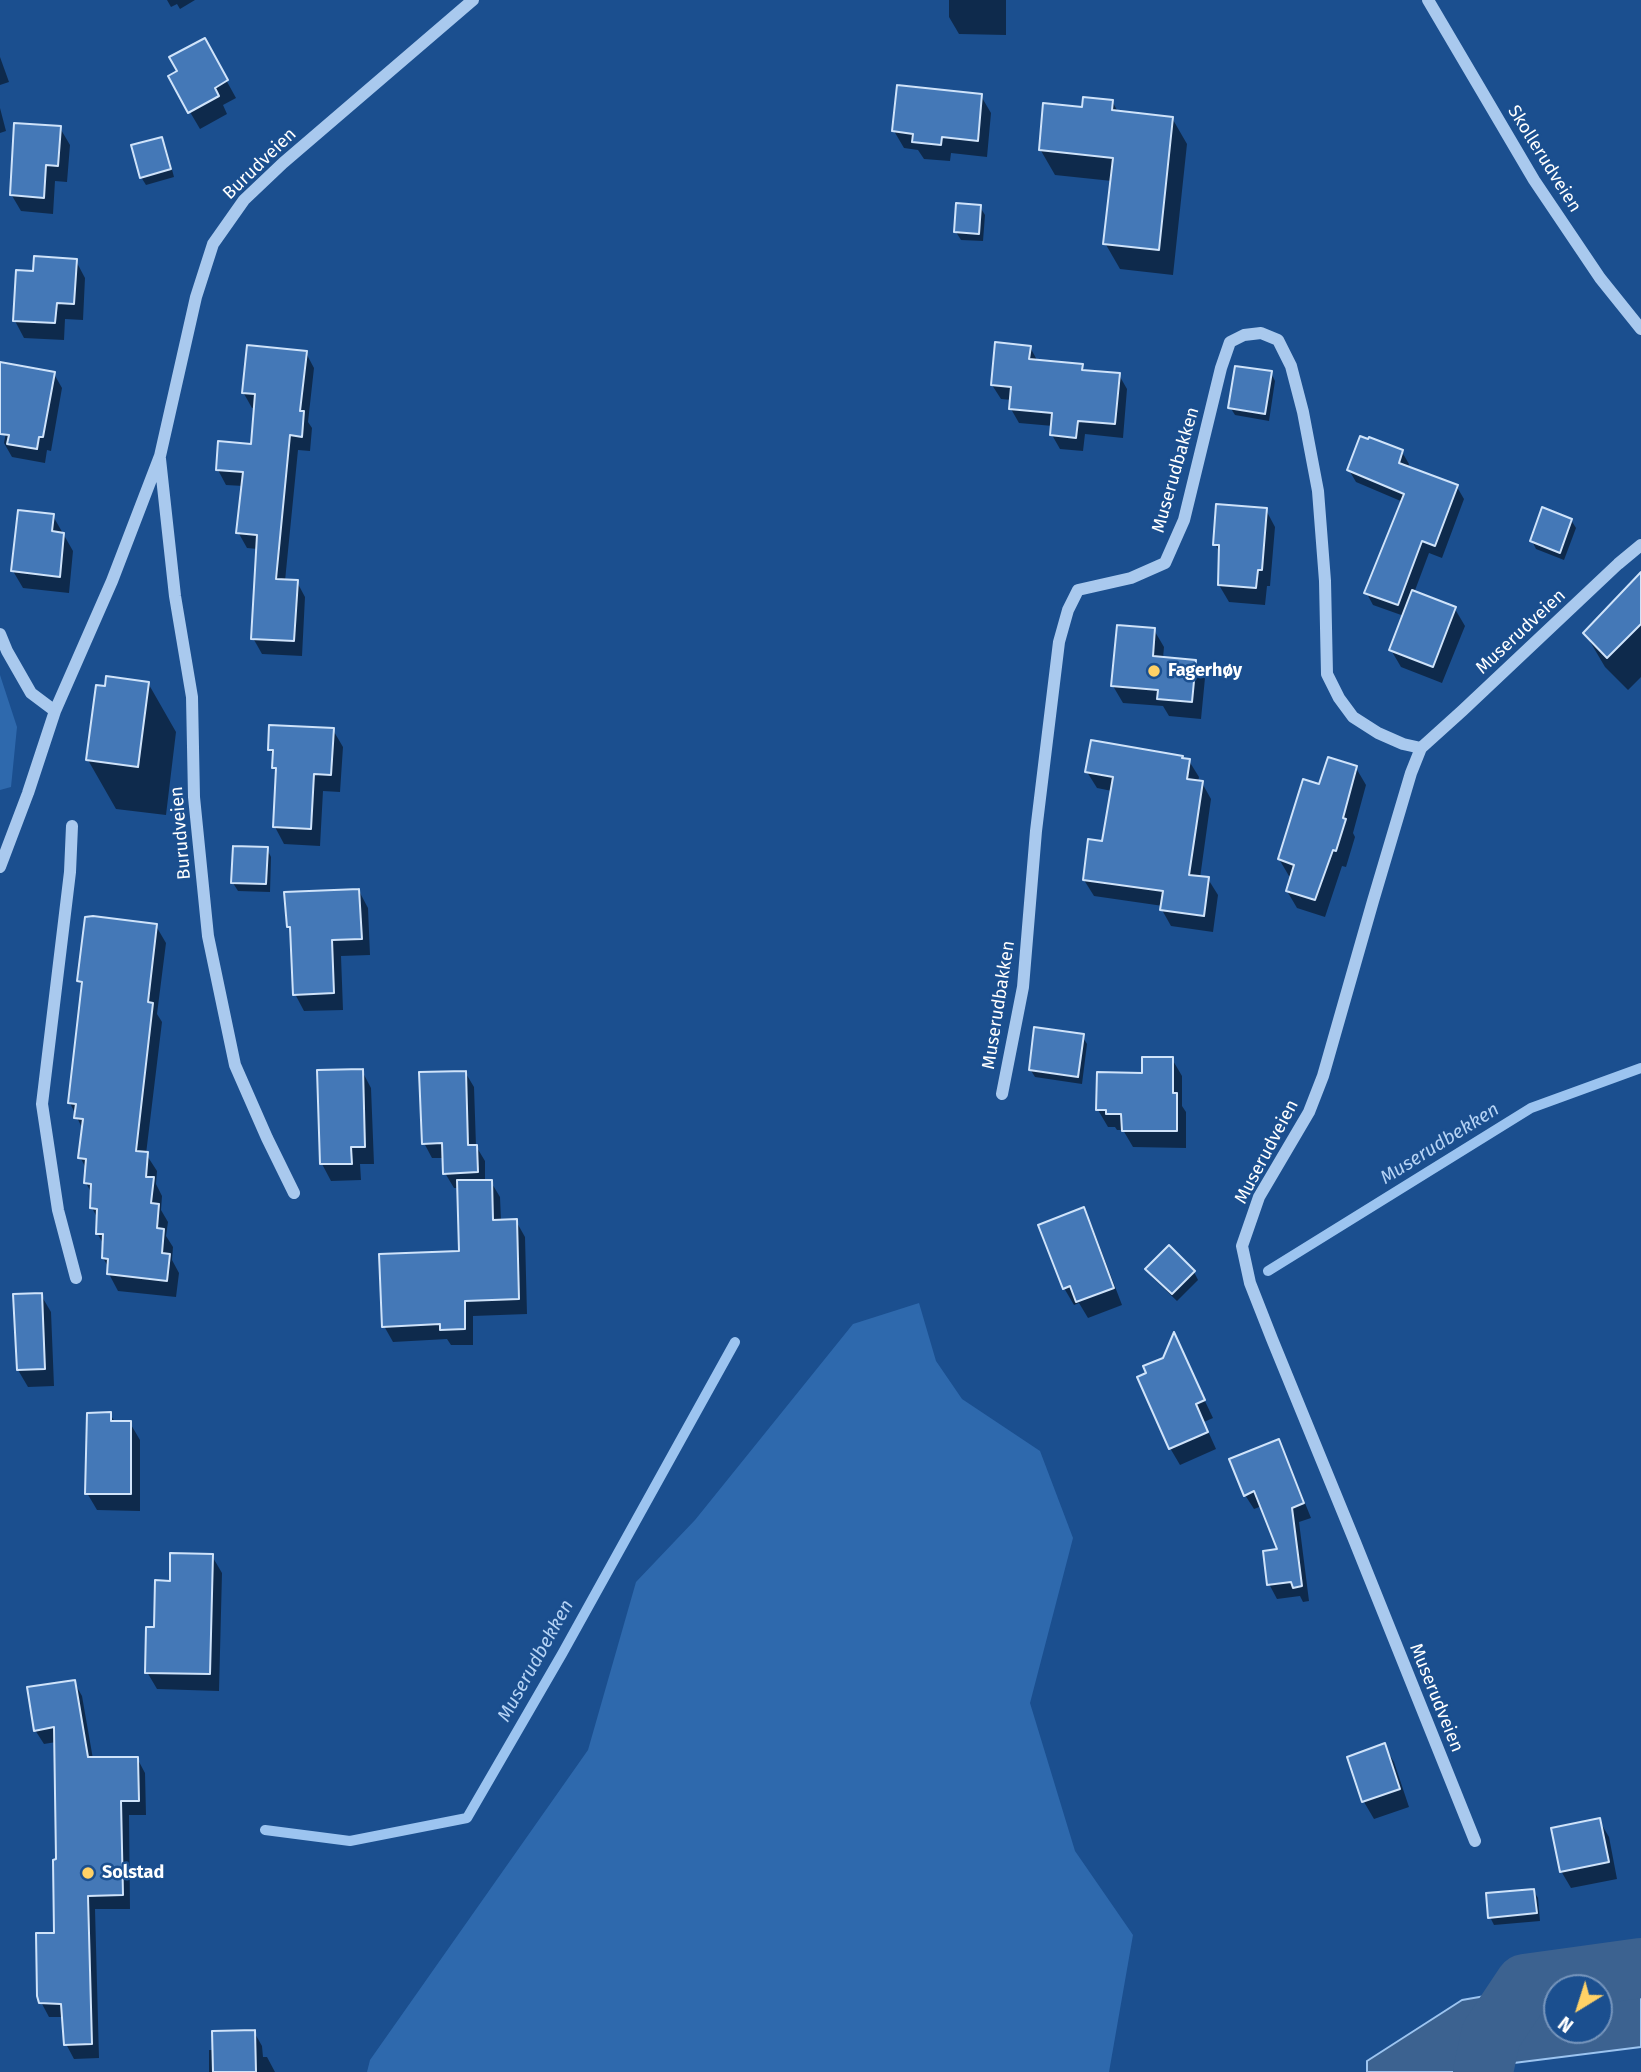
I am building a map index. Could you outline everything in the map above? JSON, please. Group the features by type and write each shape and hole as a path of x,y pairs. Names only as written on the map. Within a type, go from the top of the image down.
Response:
{"street":[{"name":"Burudveien","path":"0,867 55,711 113,581 160,456 195,297 213,244 244,200 283,163 473,0"},
{"name":"Skollerudveien","path":"1428,0 1534,180 1600,278 1641,329"},
{"name":"Muserudbakken","path":"1002,1094 1023,988 1036,831 1059,642 1068,610 1078,590 1131,578 1165,563 1184,520 1221,368 1230,342 1244,335 1261,333 1278,340 1291,366 1303,412 1318,491 1325,581 1327,674 1339,698 1353,717 1378,733 1403,744 1421,748"},
{"name":"Burudveien","path":"160,456 175,596 192,697 194,797 208,936 235,1065 294,1193"},
{"name":"Muserudveien","path":"1475,1841 1263,1317 1250,1283 1242,1246 1259,1197 1308,1112 1323,1076 1411,773 1421,748 1641,545"},
{"path":"0,634 7,652 31,693 55,711"},
{"path":"72,826 70,872 42,1104 58,1210 76,1278"}],"shaded area":[{"path":"0,675 17,727 11,787 0,790"},
{"path":"919,1303 936,1361 962,1399 1040,1451 1073,1538 1030,1703 1075,1851 1133,1935 1109,2072 367,2072 370,2060 588,1750 636,1582 695,1520 853,1324"},
{"path":"1641,1969 1641,2047 1490,2066 1485,2072 1367,2072 1367,2061 1462,2000 1543,1986 1543,2044 1613,2044 1612,1974"}],"building":[{"path":"205,38 228,80 215,88 219,96 188,113 168,76 177,71 169,57"},
{"path":"897,85 982,94 978,141 942,137 941,145 912,142 913,134 892,131"},
{"path":"1083,97 1113,100 1112,110 1173,117 1159,250 1103,244 1113,158 1039,150 1043,103 1082,107"},
{"path":"14,123 61,126 58,166 46,165 44,198 10,195"},
{"path":"162,137 171,169 140,178 131,145"},
{"path":"956,203 981,205 979,234 954,232"},
{"path":"34,256 77,259 74,304 57,303 55,323 13,321 16,270 33,271"},
{"path":"995,342 1031,346 1029,359 1083,364 1082,370 1120,373 1115,424 1078,421 1076,438 1050,435 1052,413 1009,409 1011,387 991,385"},
{"path":"247,345 307,351 300,411 304,411 302,437 290,435 276,579 298,580 294,641 251,639 257,535 236,533 243,472 216,470 218,441 251,444 255,394 242,393"},
{"path":"0,362 55,372 43,437 39,437 37,449 7,444 9,435 0,434"},
{"path":"1235,366 1272,371 1265,414 1228,408"},
{"path":"1360,436 1403,450 1399,463 1458,485 1435,546 1422,541 1398,605 1364,593 1404,494 1347,470"},
{"path":"1216,504 1267,508 1262,570 1258,570 1256,588 1218,585 1219,545 1213,545"},
{"path":"1542,507 1572,519 1560,553 1530,541"},
{"path":"18,510 54,514 52,531 64,533 60,577 11,571"},
{"path":"1641,572 1641,624 1607,658 1583,633"},
{"path":"1412,590 1456,607 1433,667 1389,650"},
{"name":"Fagerhøy","path":"1117,625 1155,628 1153,656 1196,660 1192,702 1157,699 1158,690 1111,686"},
{"path":"106,676 149,682 138,767 86,760 96,685 105,686"},
{"path":"269,725 334,728 331,775 314,774 311,829 273,827 276,768 272,768 273,750 268,750"},
{"path":"1091,740 1190,759 1187,779 1203,781 1189,875 1209,877 1204,916 1160,910 1163,891 1083,880 1088,839 1102,841 1113,777 1085,772"},
{"path":"1328,757 1357,766 1336,851 1333,850 1315,900 1286,891 1294,865 1278,859 1303,779 1319,784"},
{"path":"233,846 268,847 266,884 231,883"},
{"path":"359,889 362,939 332,940 334,993 293,995 290,927 287,927 284,892"},
{"path":"85,917 157,924 148,1002 153,1003 136,1151 148,1152 146,1177 154,1177 151,1203 159,1204 157,1228 164,1229 162,1253 170,1254 167,1281 107,1274 108,1259 102,1258 103,1234 96,1234 97,1209 90,1208 91,1184 84,1183 86,1159 78,1158 83,1119 74,1118 76,1104 68,1103 82,982 77,981"},
{"path":"1034,1027 1084,1034 1078,1077 1029,1070"},
{"path":"1142,1057 1173,1057 1177,1131 1122,1131 1121,1114 1106,1114 1106,1110 1096,1110 1097,1072 1142,1073"},
{"path":"363,1069 365,1147 351,1147 352,1164 320,1164 317,1070"},
{"path":"466,1071 468,1145 477,1145 478,1172 443,1174 442,1143 422,1144 419,1072"},
{"path":"457,1180 492,1180 493,1220 517,1219 519,1299 465,1301 465,1329 440,1330 440,1324 382,1327 379,1254 459,1251"},
{"path":"1084,1207 1114,1288 1076,1302 1070,1286 1063,1289 1038,1225"},
{"path":"1169,1245 1195,1271 1172,1294 1145,1269"},
{"path":"42,1293 45,1369 17,1370 13,1294"},
{"path":"1174,1332 1205,1400 1196,1404 1208,1432 1169,1449 1137,1377 1146,1373 1143,1366 1163,1358"},
{"path":"111,1412 111,1421 131,1421 131,1494 85,1494 87,1413"},
{"path":"1279,1439 1304,1503 1292,1508 1302,1586 1293,1588 1291,1582 1267,1585 1263,1551 1277,1549 1254,1491 1244,1496 1229,1459"},
{"path":"170,1553 213,1554 210,1674 145,1673 146,1627 154,1627 155,1580 170,1581"},
{"path":"75,1680 88,1757 138,1757 139,1801 121,1801 123,1895 88,1896 92,2044 64,2045 61,2004 39,2003 37,1996 36,1933 54,1933 54,1727 34,1731 27,1687"},
{"path":"1385,1743 1400,1789 1362,1802 1347,1757"},
{"path":"1600,1818 1609,1862 1560,1872 1551,1828"},
{"path":"1534,1889 1537,1913 1488,1918 1486,1893"},
{"path":"255,2030 256,2072 213,2072 212,2031"}],"waterway":[{"name":"Muserudbekken","path":"1268,1271 1531,1108 1641,1068"},
{"name":"Muserudbekken","path":"265,1830 350,1841 467,1818 562,1654 735,1342"},
{"path":"1483,2072 1491,2035 1525,1984 1641,1968"}],"place":[{"name":"Fagerhøy","path":"1154,671"},
{"name":"Solstad","path":"88,1873"}]}
